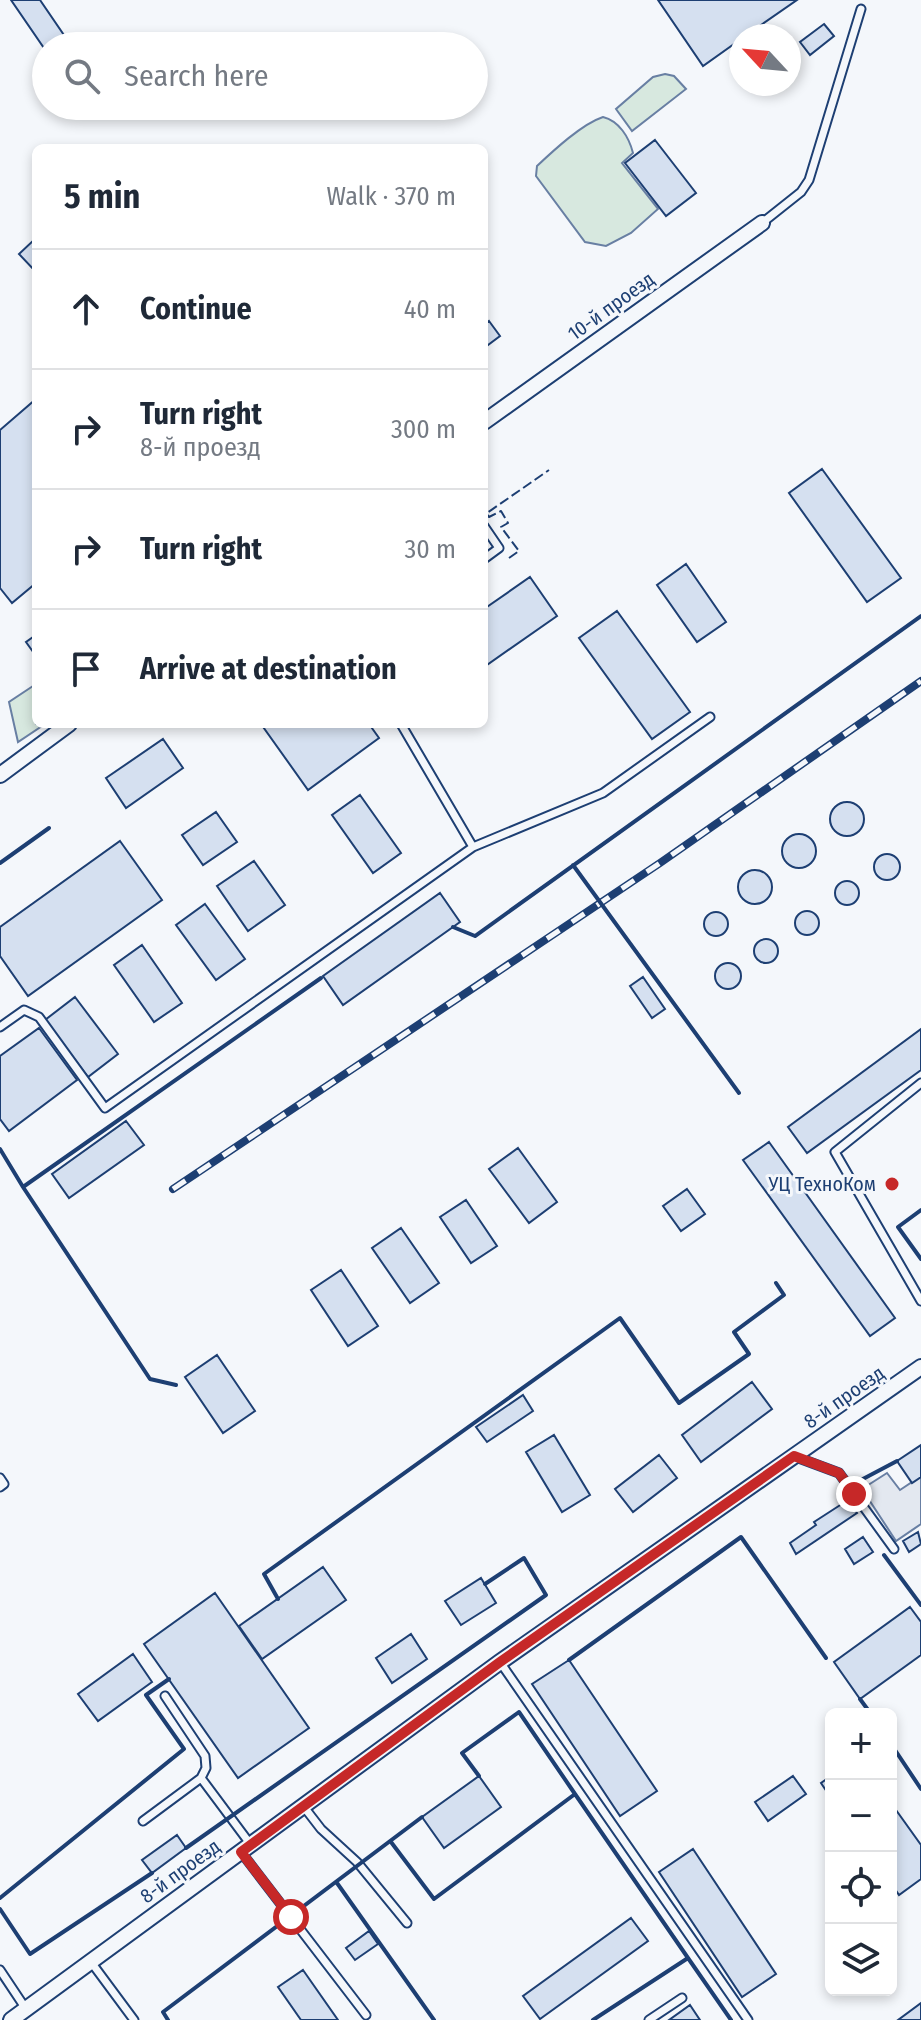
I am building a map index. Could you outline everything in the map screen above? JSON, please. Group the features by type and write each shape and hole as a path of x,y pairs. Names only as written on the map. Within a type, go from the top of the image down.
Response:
{"street":[{"name":"10-й проезд","path":"488,419 762,223"},
{"path":"0,775 64,728"},
{"name":"8-й проезд","path":"11,2020 500,1662 921,1367"}],"lane":[{"path":"762,223 801,192 809,180 861,9"},
{"path":"488,532 499,548 488,556"},
{"path":"0,1027 24,1010 39,1017 105,1108 473,847 603,793 710,717"},
{"path":"403,728 473,847"},
{"path":"921,1083 835,1152 921,1301"},
{"path":"794,1456 839,1473 894,1549"},
{"path":"0,1478 4,1484 0,1487"},
{"path":"500,1662 748,2020"},
{"path":"143,1821 201,1778 206,1768 205,1756 165,1696"},
{"path":"201,1778 246,1848 366,2015"},
{"path":"304,1807 321,1829 357,1862 407,1923"},
{"path":"90,1960 134,2020"},
{"path":"0,1970 26,2009"},
{"path":"649,2020 682,1998"}],"shaded area":[{"path":"665,74 674,76 686,89 632,131 616,109 653,77"},
{"path":"603,117 614,122 629,141 633,153 622,163 658,209 631,233 606,246 585,242 536,176 537,166 577,131"},
{"path":"32,687 32,728 39,728 18,742 9,702"},
{"path":"887,1473 900,1490 921,1476 921,1524 896,1541 862,1489"}],"building":[{"path":"11,0 40,0 62,32 33,32"},
{"path":"658,0 797,0 762,24 729,24 729,48 703,66"},
{"path":"824,24 834,36 810,55 801,41"},
{"path":"655,140 696,193 666,216 625,163"},
{"path":"32,242 32,268 19,254"},
{"path":"488,322 500,336 488,345"},
{"path":"32,402 32,586 12,603 0,588 0,430"},
{"path":"822,469 901,578 867,602 789,493"},
{"path":"686,564 726,622 697,642 657,585"},
{"path":"530,577 557,616 488,664 488,606"},
{"path":"617,611 690,712 652,739 579,638"},
{"path":"264,728 372,728 379,738 308,790"},
{"path":"163,739 183,768 126,808 106,778"},
{"path":"360,795 401,853 373,873 332,815"},
{"path":"847,802 859,807 864,819 859,831 847,836 835,831 830,819 835,807"},
{"path":"216,812 237,842 203,865 182,835"},
{"path":"799,834 811,839 816,851 811,863 799,868 787,863 782,851 787,839"},
{"path":"120,841 162,900 28,996 0,956 0,927"},
{"path":"887,854 896,858 900,867 896,876 887,880 878,876 874,867 878,858"},
{"path":"254,861 285,905 248,931 217,886"},
{"path":"755,870 767,875 772,887 767,899 755,904 743,899 738,887 743,875"},
{"path":"847,881 855,885 859,893 855,901 847,905 839,901 835,893 839,885"},
{"path":"440,893 460,922 343,1005 323,976"},
{"path":"205,904 245,959 216,980 176,925"},
{"path":"807,911 815,915 819,923 815,931 807,935 799,931 795,923 799,915"},
{"path":"716,912 724,916 728,924 724,932 716,936 708,932 704,924 708,916"},
{"path":"766,939 774,943 778,951 774,959 766,963 758,959 754,951 758,943"},
{"path":"142,945 182,1003 154,1022 114,965"},
{"path":"728,963 737,967 741,976 737,985 728,989 719,985 715,976 719,967"},
{"path":"643,977 665,1009 652,1018 630,986"},
{"path":"75,997 118,1054 88,1077 45,1020"},
{"path":"39,1028 77,1080 9,1131 0,1119 0,1056"},
{"path":"921,1029 921,1070 807,1153 788,1127"},
{"path":"126,1121 144,1145 69,1198 52,1174"},
{"path":"769,1142 895,1318 870,1336 743,1160"},
{"path":"518,1148 557,1202 529,1223 489,1169"},
{"path":"687,1189 705,1214 681,1231 663,1206"},
{"path":"466,1200 497,1246 471,1263 440,1217"},
{"path":"401,1228 439,1283 410,1303 372,1248"},
{"path":"341,1270 378,1326 348,1346 311,1290"},
{"path":"217,1355 255,1411 223,1433 185,1377"},
{"path":"752,1382 772,1409 701,1462 682,1435"},
{"path":"523,1395 533,1411 487,1442 476,1427"},
{"path":"554,1435 590,1495 562,1512 526,1452"},
{"path":"921,1445 921,1477 912,1483 897,1461"},
{"path":"659,1455 677,1478 633,1512 615,1489"},
{"path":"848,1500 857,1513 796,1554 790,1543 816,1525 814,1522"},
{"path":"918,1532 921,1544 909,1552 903,1541"},
{"path":"863,1537 873,1552 854,1564 845,1549"},
{"path":"323,1567 346,1600 262,1659 239,1626"},
{"path":"481,1578 496,1603 461,1625 445,1601"},
{"path":"215,1593 309,1728 238,1778 144,1644"},
{"path":"910,1607 921,1622 921,1655 860,1699 834,1662"},
{"path":"411,1634 427,1659 392,1683 376,1658"},
{"path":"133,1654 152,1682 98,1721 78,1694"},
{"path":"569,1660 657,1791 620,1816 532,1684"},
{"path":"479,1776 501,1807 444,1848 422,1817"},
{"path":"793,1776 806,1794 768,1821 755,1802"},
{"path":"897,1811 921,1845 921,1879 899,1895"},
{"path":"177,1835 186,1848 152,1873 142,1860"},
{"path":"693,1849 776,1974 742,1997 659,1872"},
{"path":"631,1918 648,1941 540,2019 523,1996"},
{"path":"369,1931 378,1944 355,1960 346,1948"},
{"path":"303,1970 338,2020 301,2020 278,1987"},
{"path":"921,2003 921,2020 898,2020"},
{"path":"690,2005 700,2020 669,2020"}],"railway":[{"path":"173,1189 660,863 921,681"}],"fence":[{"path":"488,512 549,470"},
{"path":"488,515 501,511 508,523 501,527 519,551 509,558"}],"wall":[{"path":"453,927 475,936 921,616"},
{"path":"0,863 49,828"},
{"path":"573,865 739,1093"},
{"path":"0,1149 23,1187 321,978"},
{"path":"23,1187 150,1379 176,1385"},
{"path":"921,1210 898,1227 921,1259"},
{"path":"278,1599 264,1574 620,1318 679,1403 749,1354 734,1332 784,1295 776,1283"},
{"path":"861,1480 897,1461"},
{"path":"569,1660 741,1537 826,1658"},
{"path":"884,1555 921,1605"},
{"path":"186,1848 546,1595 524,1558 485,1584"},
{"path":"0,1898 184,1749 146,1695 169,1679"},
{"path":"860,1699 867,1708"},
{"path":"391,1842 434,1899 575,1794 519,1712 462,1753 479,1776"},
{"path":"897,1753 921,1789"},
{"path":"575,1794 688,1958 593,2020"},
{"path":"168,2020 163,2012 422,1817"},
{"path":"0,1909 30,1954 152,1873"},
{"path":"337,1883 434,2020"},
{"path":"688,1958 731,2020"}],"place":[{"name":"УЦ ТехноКом","path":"892,1184"}],"route":[{"path":"291,1917 241,1852 500,1662 794,1456 839,1473 854,1494"}]}
